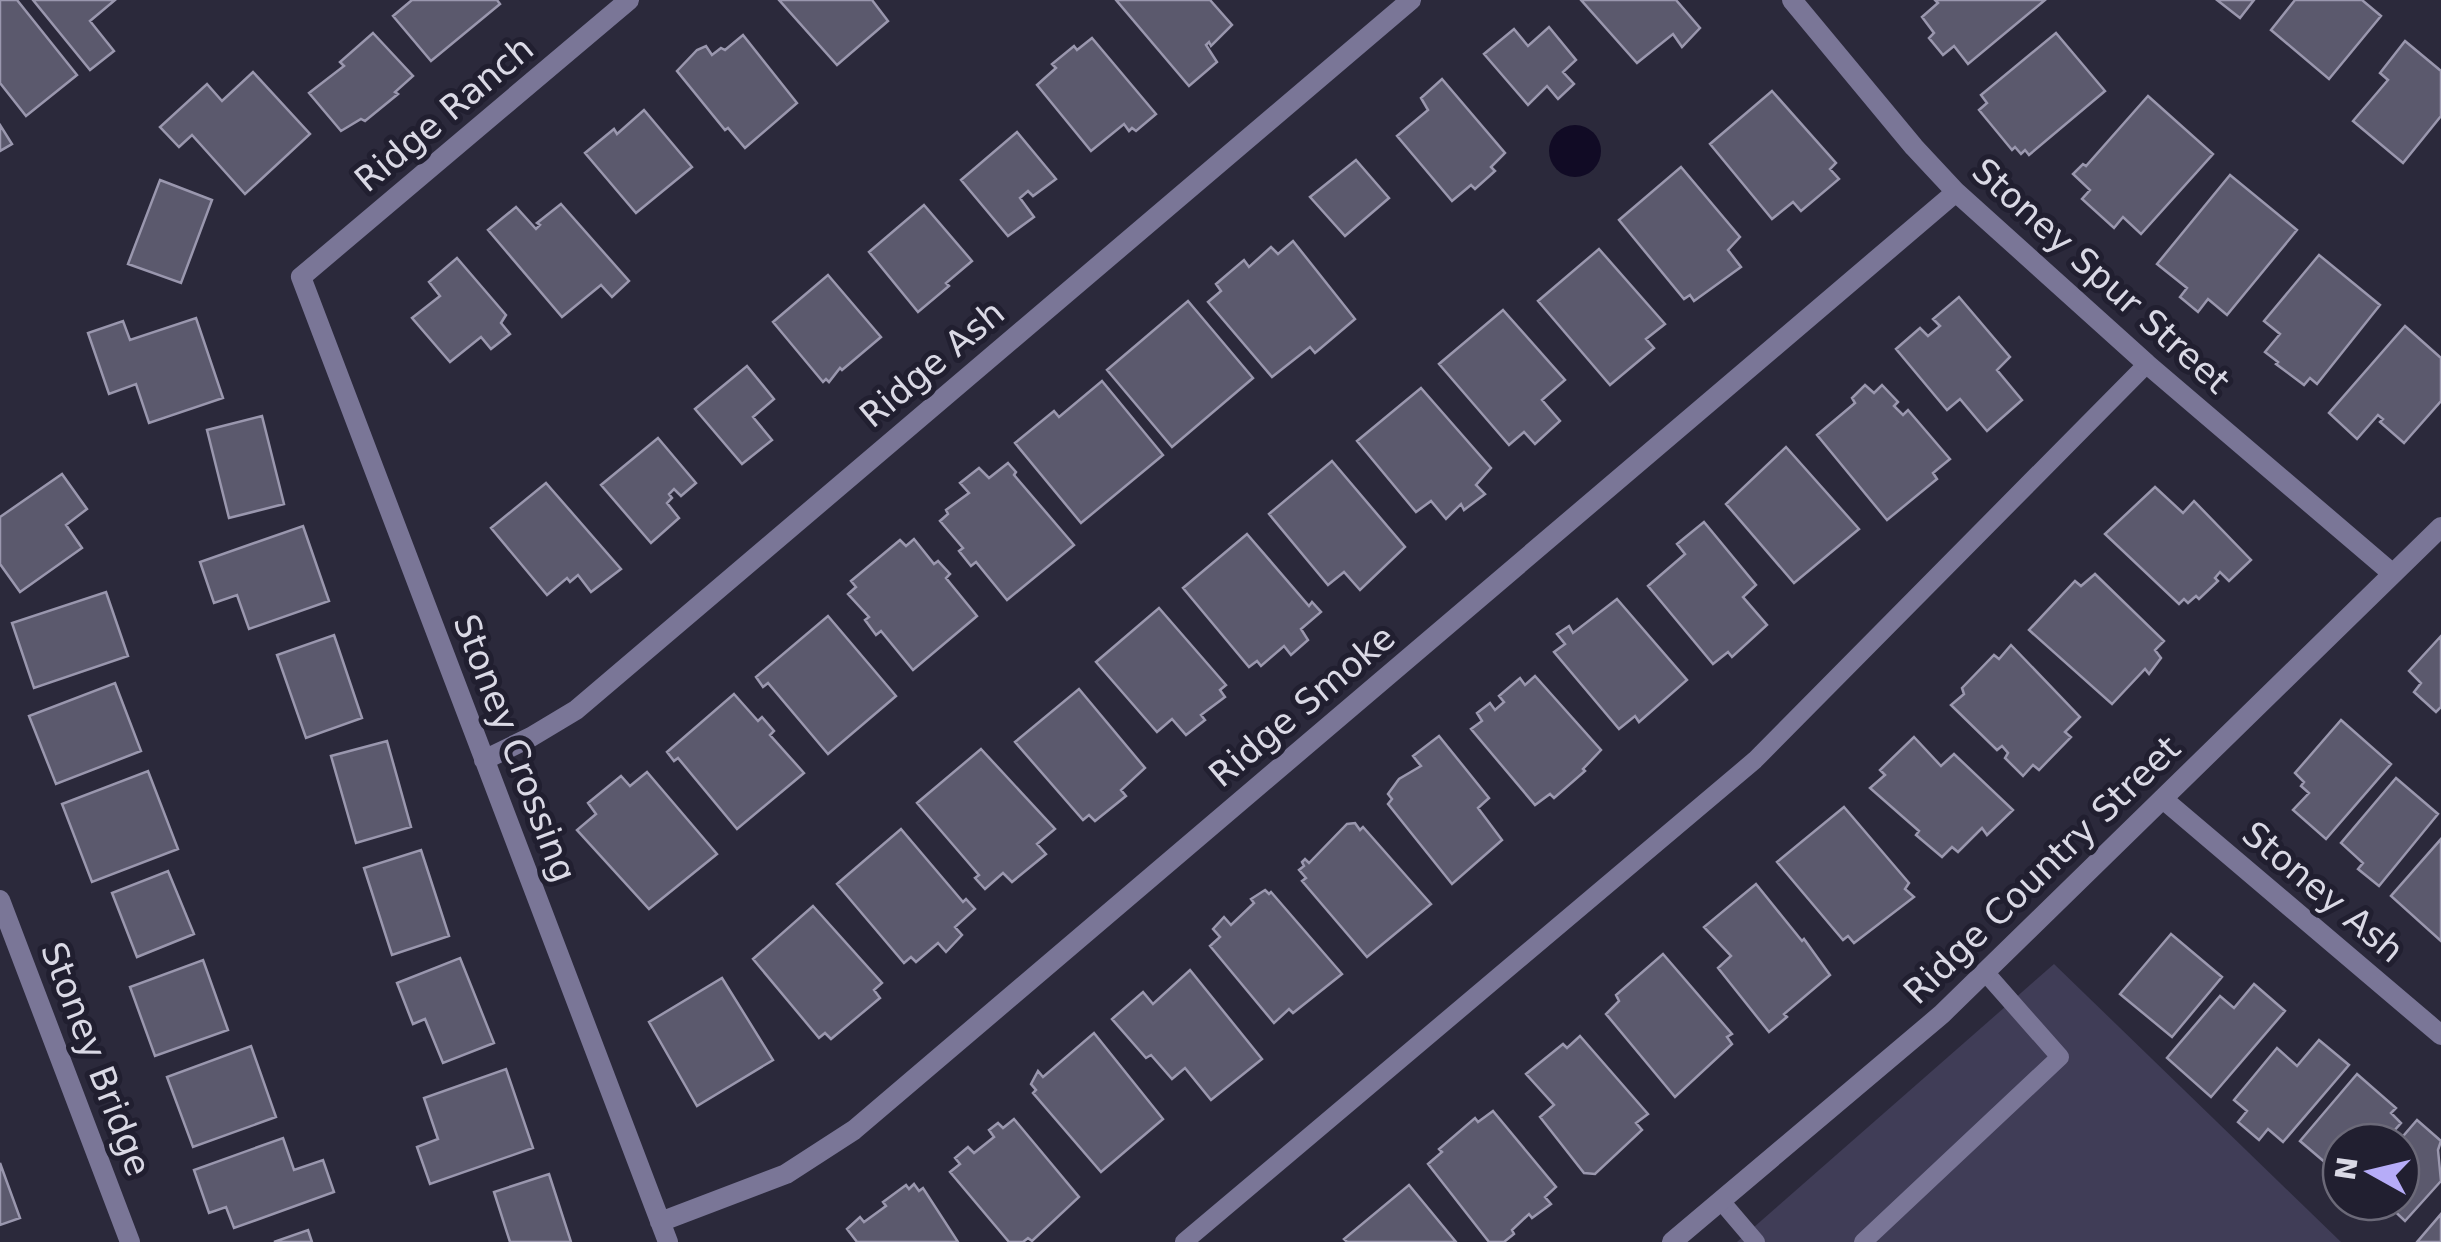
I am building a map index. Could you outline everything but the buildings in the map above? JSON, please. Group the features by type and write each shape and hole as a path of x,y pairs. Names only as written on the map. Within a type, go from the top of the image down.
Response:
{"street":[{"name":"Ridge Ranch","path":"301,277 629,0"},
{"name":"Ridge Ash","path":"484,760 576,710 1410,0"},
{"name":"Stoney Spur Street","path":"1792,0 1956,192 2147,364 2393,574"},
{"name":"Ridge Smoke","path":"664,1232 786,1174 854,1130 1956,192"},
{"name":"Stoney Crossing","path":"301,277 664,1232"},
{"name":"Ridge Country Street","path":"1672,1242 1942,1014 2441,527"},
{"name":"Stoney Ash","path":"2163,798 2441,1035"},
{"name":"Stoney Bridge","path":"0,900 130,1242"}],"lane":[{"path":"1184,1242 1755,760 2147,364"},
{"path":"1862,1242 2060,1057 1985,972"},
{"path":"1720,1201 1756,1242"}],"shaded area":[{"path":"1575,125 1593,133 1601,151 1593,169 1575,177 1557,169 1549,151 1557,133"},
{"path":"2054,964 2341,1242 1737,1242"}]}
